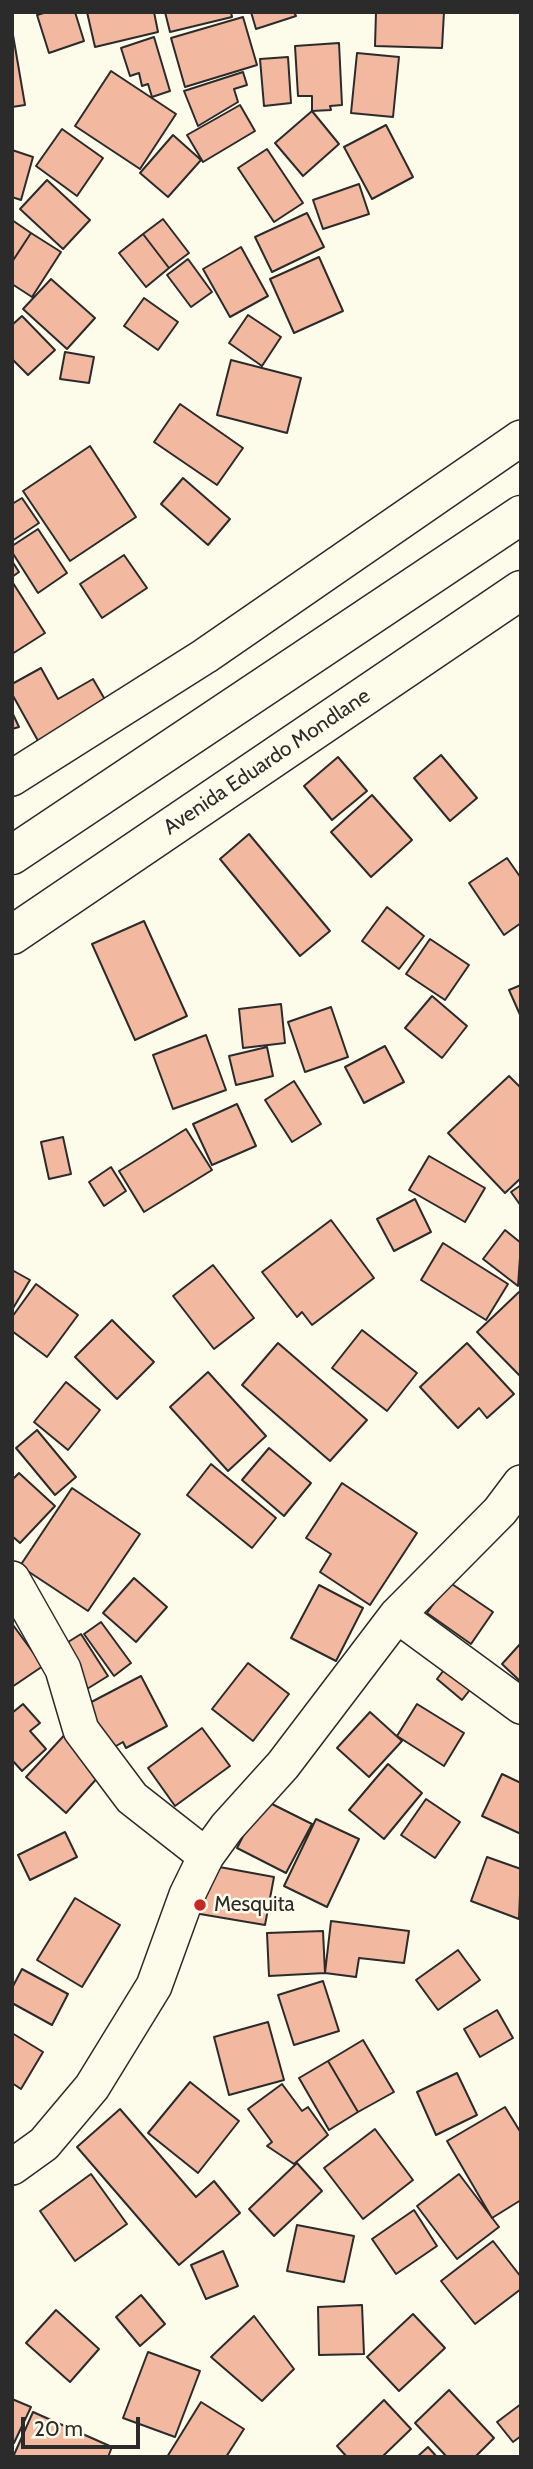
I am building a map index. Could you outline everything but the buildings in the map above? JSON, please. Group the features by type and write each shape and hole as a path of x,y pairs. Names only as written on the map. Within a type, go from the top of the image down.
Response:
{"main road":[{"path":"12,855 521,515"},
{"name":"Avenida Eduardo Mondlane","path":"12,935 521,590"}],"street":[{"path":"12,778 205,656 521,438"},
{"path":"12,2167 44,2144 92,2087 154,1986 187,1895 206,1856 227,1826 283,1765 397,1615 500,1511 521,1483"},
{"path":"12,1578 63,1669 81,1730 132,1798 206,1856"},
{"path":"397,1615 521,1706"}],"place":[{"name":"Mesquita","path":"200,1905"}]}
